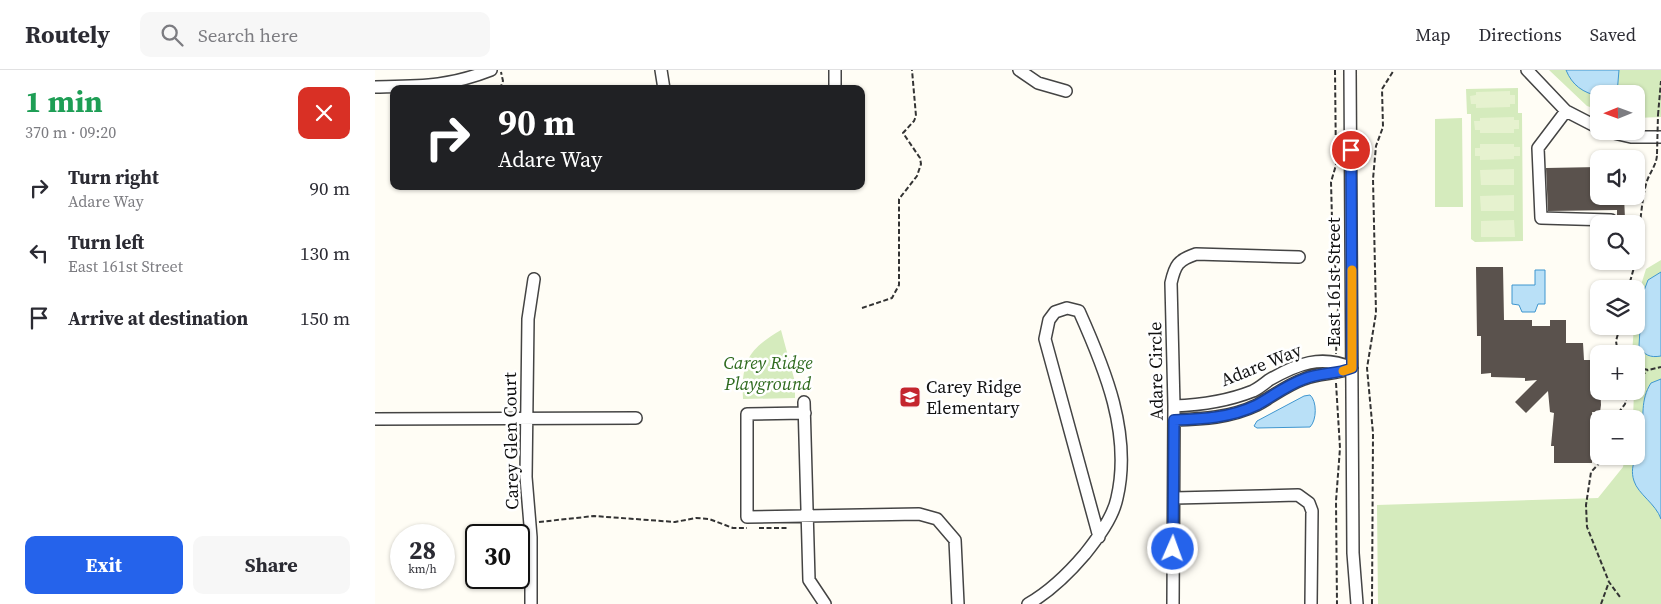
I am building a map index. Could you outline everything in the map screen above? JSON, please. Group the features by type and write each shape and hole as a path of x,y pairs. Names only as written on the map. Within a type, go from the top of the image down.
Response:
{"street":[{"path":"424,85 448,84 491,70"},
{"path":"661,70 663,85"},
{"path":"835,70 835,85"},
{"path":"1019,70 1038,83 1066,92"},
{"name":"East 161st Street","path":"1350,70 1353,553 1351,604"},
{"path":"1527,70 1566,110 1590,123"},
{"path":"375,87 390,86"},
{"path":"1566,110 1538,148 1541,218 1590,219"},
{"path":"1645,137 1661,137"},
{"name":"Adare Circle","path":"1173,604 1174,406 1171,284 1174,267 1182,258 1196,254 1299,257"},
{"name":"Carey Glen Court","path":"531,604 531,546 526,477 528,319 534,279"},
{"path":"1028,604 1048,592 1071,570 1099,537 1117,500 1121,472 1120,432 1107,378 1094,343 1079,311 1067,308 1055,312 1049,320 1045,339 1099,537"},
{"name":"Adare Way","path":"1174,406 1202,405 1255,390 1284,372 1313,362 1336,361 1352,368"},
{"path":"1313,362 1314,375"},
{"name":"Adare Way","path":"1174,420 1225,417 1314,375 1336,374 1352,368"},
{"path":"825,604 809,580 807,517 805,408 747,414 747,517 807,517 860,514 919,514 937,519 955,540 959,604"},
{"path":"375,419 636,418"},
{"path":"1174,498 1298,495 1309,503 1312,511 1311,604"},
{"name":"East 161st Street","path":"1353,553 1357,604"}],"path":[{"path":"500,70 503,81 502,85"},
{"path":"861,308 892,298 899,286 899,199 917,176 921,164 920,158 903,133 916,116 912,70"},
{"path":"1335,70 1335,165 1331,182 1332,219 1336,229 1334,246 1338,308 1336,361"},
{"path":"1371,604 1373,433 1367,368 1377,313 1373,179 1376,146 1383,127 1382,89 1394,70"},
{"path":"1640,215 1647,181 1657,162 1661,82"},
{"path":"1645,369 1661,367"},
{"path":"1645,373 1648,370"},
{"path":"1336,374 1340,448 1335,500 1338,551 1337,604"},
{"path":"1598,465 1591,472 1586,504 1587,527 1609,582 1620,598"},
{"path":"538,522 594,516 675,522 709,519 733,528 792,527"},
{"path":"1601,604 1609,582"}],"green space":[{"path":"1549,70 1661,70 1661,117 1645,118 1645,85 1590,85 1590,107"},
{"path":"1518,88 1518,113 1522,113 1523,241 1475,242 1471,239 1471,114 1467,114 1466,89"},
{"path":"1510,91 1510,95 1515,95 1515,104 1510,104 1510,107 1476,108 1476,104 1471,104 1470,96 1476,95 1476,92"},
{"path":"1514,117 1514,120 1519,120 1519,129 1514,129 1514,133 1480,133 1480,130 1475,130 1474,121 1480,121 1480,118"},
{"path":"1462,118 1463,207 1435,207 1435,119"},
{"path":"1480,144 1514,144 1514,147 1520,147 1520,156 1514,156 1514,159 1480,160 1480,156 1475,156 1475,148 1480,148"},
{"path":"1514,169 1514,185 1481,185 1480,170"},
{"path":"1514,195 1514,211 1481,211 1480,196"},
{"path":"1514,220 1515,237 1481,237 1481,221"},
{"path":"1661,260 1661,604 1378,604 1377,505 1598,498 1623,465 1645,465 1645,410 1633,410 1634,400 1645,400 1645,345 1633,345 1633,335 1645,335 1645,280 1643,280 1646,269"},
{"name":"Carey Ridge Playground","path":"781,330 795,382 795,398 743,399 744,375 749,357 761,343"}],"water":[{"path":"1566,70 1619,70 1618,85 1590,85 1590,94 1579,88"},
{"path":"1535,270 1545,270 1545,304 1538,304 1535,312 1522,312 1519,305 1512,304 1512,285 1535,285"},
{"path":"1661,272 1661,356 1654,357 1645,354 1645,345 1639,345 1640,335 1645,335 1645,288 1648,280"},
{"path":"1661,379 1661,519 1636,486 1633,475 1634,465 1645,465 1645,410 1643,409 1645,396 1651,383"},
{"path":"1310,395 1314,402 1315,411 1314,420 1310,427 1257,428 1254,426 1257,421 1304,396"}],"building":[{"path":"1590,167 1590,205 1624,205 1625,215 1617,215 1617,210 1548,211 1546,168"},
{"path":"1476,267 1503,267 1504,320 1532,320 1532,326 1550,326 1550,320 1566,320 1566,343 1583,343 1584,360 1590,360 1590,400 1601,400 1600,410 1590,410 1590,463 1554,463 1554,446 1551,446 1554,413 1550,412 1548,391 1526,413 1515,402 1537,380 1525,381 1525,378 1491,377 1491,373 1481,374 1481,336 1477,336"}],"slow traffic":[{"path":"1343,371 1352,368 1352,270"}],"place":[{"name":"Carey Ridge Elementary","path":"910,397"}],"route":[{"path":"1173,549 1174,420 1225,417 1256,405 1298,381 1314,375 1336,374 1352,368 1351,150"}]}
